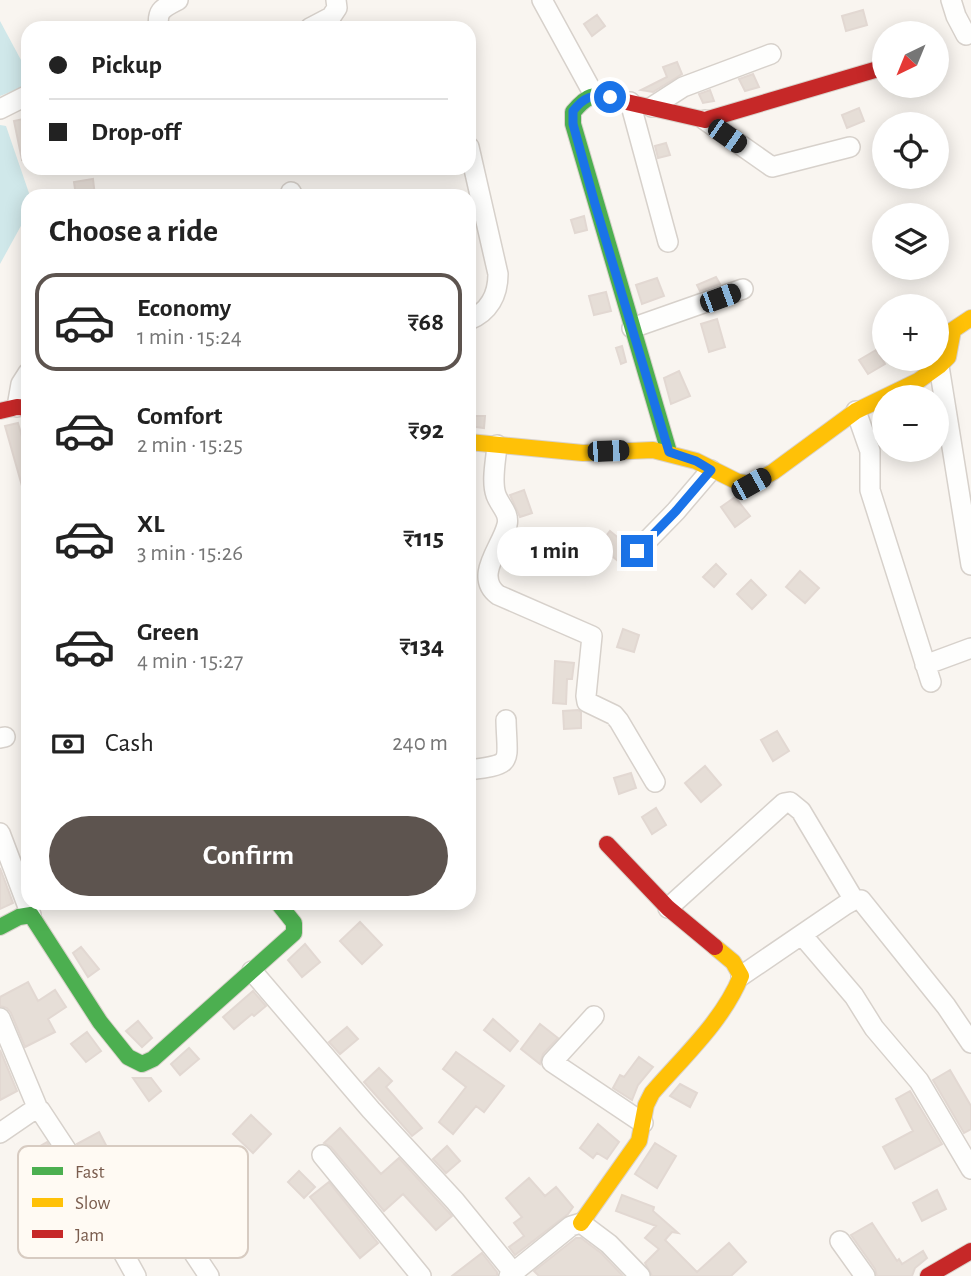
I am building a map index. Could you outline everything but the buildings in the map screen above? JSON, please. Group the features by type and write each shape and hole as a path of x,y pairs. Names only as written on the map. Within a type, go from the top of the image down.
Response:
{"street":[{"path":"146,0 157,21"},
{"path":"158,21 161,10 178,0"},
{"path":"323,21 331,17 337,8 336,0"},
{"path":"542,0 594,95"},
{"path":"951,0 963,36"},
{"path":"652,107 683,87 771,54"},
{"path":"705,120 872,71"},
{"path":"669,452 573,124 573,111 585,98 594,95 705,120 772,167 850,147"},
{"path":"0,109 21,98"},
{"path":"630,102 668,242"},
{"path":"475,175 498,274 498,284 490,307 476,317"},
{"path":"632,328 743,289"},
{"path":"949,352 953,330 971,318"},
{"path":"476,443 583,453 653,450 669,452 696,461 738,482 751,484 773,472 856,411 918,381 932,371"},
{"path":"940,371 971,565"},
{"path":"15,409 21,388"},
{"path":"856,411 870,451 870,490 928,673 971,648"},
{"path":"497,445 495,492 508,517 507,526 488,569 487,584 498,595 592,636 587,702 614,715 620,721 655,782"},
{"path":"637,551 711,470"},
{"path":"476,769 494,768 503,764 506,757 506,720"},
{"path":"668,908 784,803 790,802 801,811 854,900"},
{"path":"0,833 21,889"},
{"path":"252,971 371,1110 455,1201 511,1274 571,1226 581,1223 639,1141 645,1103 739,985 741,976 733,962 668,908 607,844"},
{"path":"741,976 854,900 861,901 946,1006 971,1043"},
{"path":"29,910 61,965 125,1055 140,1065 153,1059 294,933 294,923 284,910"},
{"path":"0,927 19,917 31,915"},
{"path":"802,935 854,996 874,1028 919,1081 971,1169"},
{"path":"594,1016 552,1062 643,1123"},
{"path":"0,1018 38,1109 64,1146"},
{"path":"0,1133 38,1109"},
{"path":"322,1155 421,1276"},
{"path":"581,1223 609,1244 640,1276"},
{"path":"840,1241 865,1276"},
{"path":"928,1276 971,1251"},
{"path":"126,1258 136,1276"},
{"path":"197,1258 209,1276"}],"water":[{"path":"0,21 21,60 21,88 0,96"},
{"path":"0,125 6,126 28,189 21,189 21,226 0,264"}],"traffic: fast":[{"path":"618,100 597,96 588,98 573,112 573,124 669,452"},
{"path":"0,927 19,917 31,915 100,1022 128,1057 142,1064 153,1059 294,933 294,923 284,910"}],"traffic: slow":[{"path":"476,443 583,453 653,450 696,461 738,482 751,484 773,472 856,411 918,381 939,366 948,357 953,330 971,318"},
{"path":"581,1223 639,1141 646,1105 652,1093 713,1023 741,976 733,962 715,947"}],"traffic: jam":[{"path":"618,100 705,120 872,71"},
{"path":"0,411 21,407"},
{"path":"607,844 668,908 715,947"},
{"path":"928,1276 971,1251"}],"route":[{"path":"610,97 594,95 585,98 573,111 573,124 669,452 696,461 711,470 637,551"}]}
